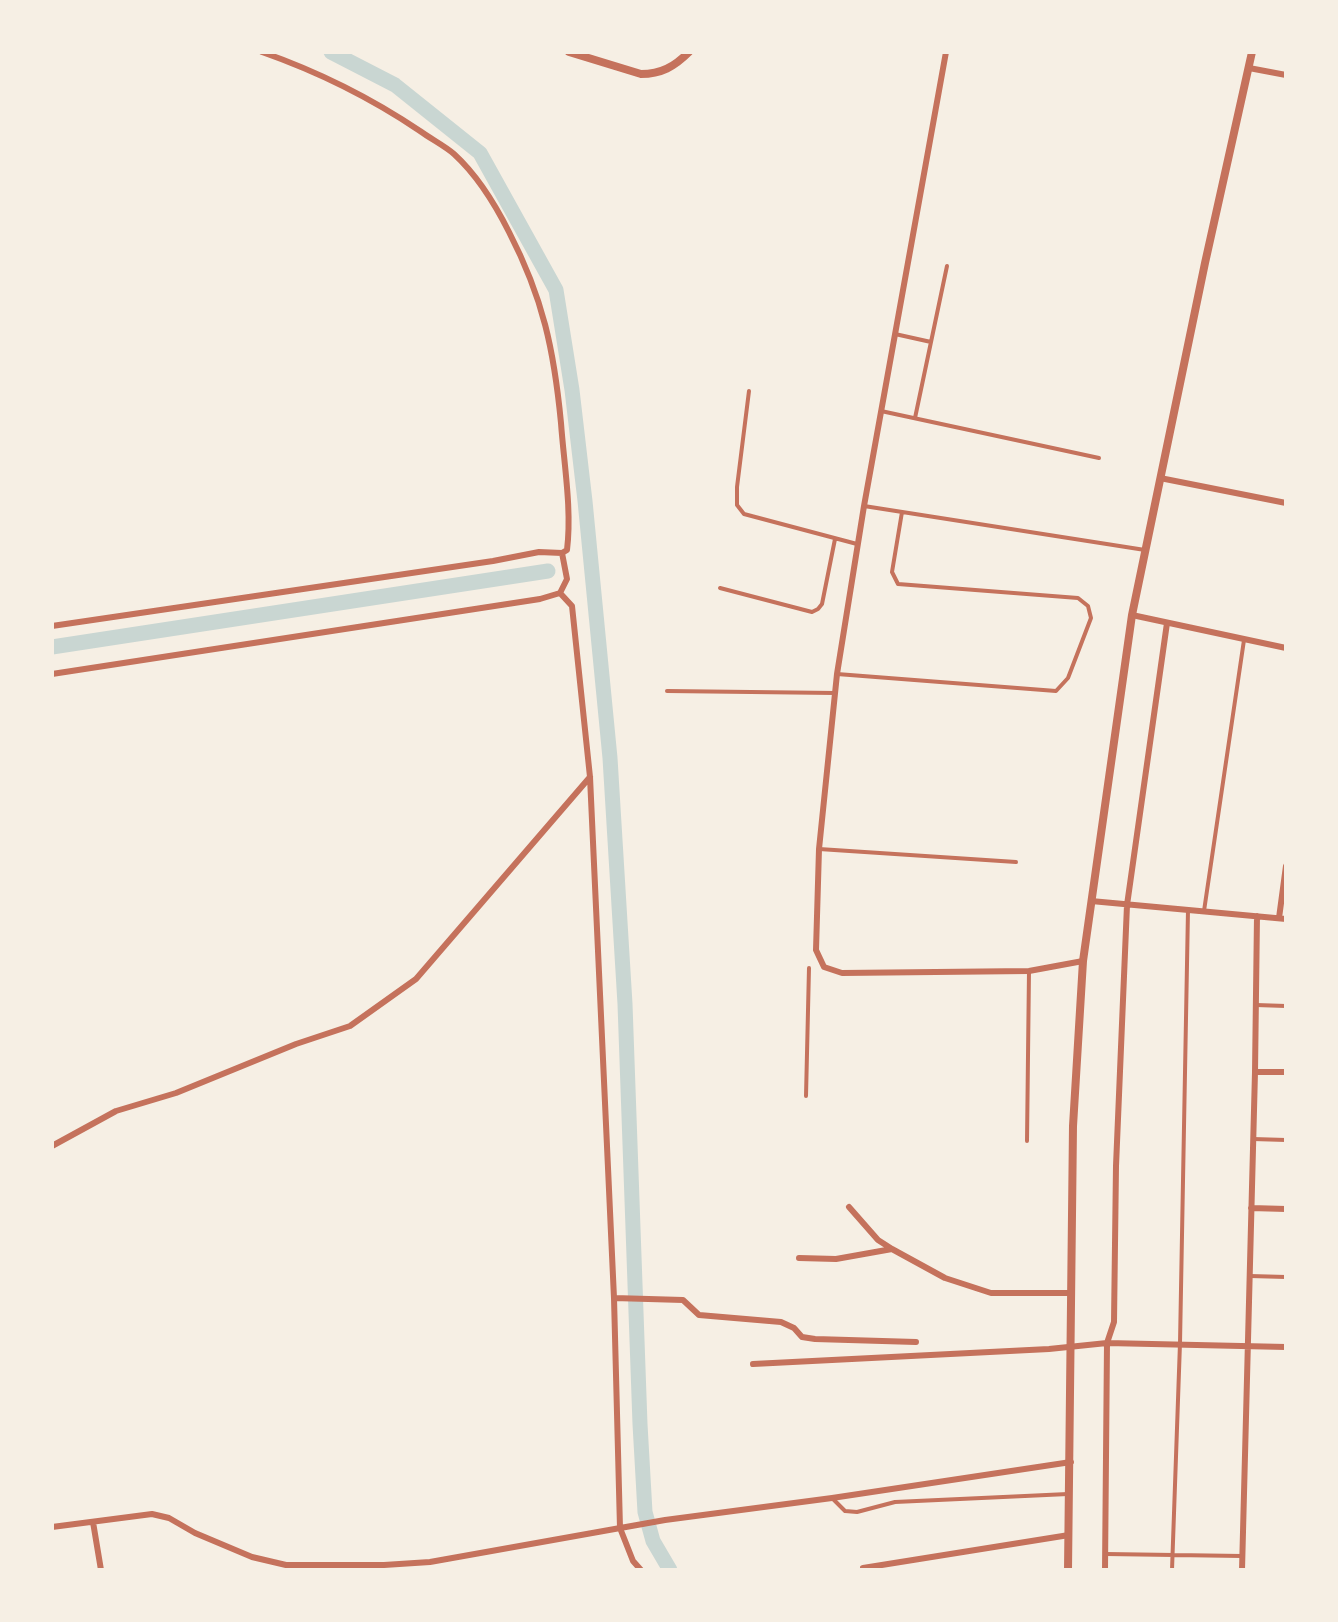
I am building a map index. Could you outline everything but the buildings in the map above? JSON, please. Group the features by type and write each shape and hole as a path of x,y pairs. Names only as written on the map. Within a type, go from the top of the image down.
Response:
{"street":[{"path":"52,626 539,552 562,553 567,550 569,537 565,471 554,358 545,318 526,265 492,198 454,154 404,121 367,98 310,70 262,52"},
{"path":"569,52 640,74 652,74 676,64 689,52"},
{"path":"946,52 864,506 837,674 819,849 816,950 824,967 842,973 1029,970 1083,961"},
{"path":"1068,1569 1074,1114 1083,961 1090,901 1132,615 1252,52"},
{"path":"1249,68 1286,75"},
{"path":"1160,478 1286,503"},
{"path":"52,674 540,599 560,593 567,579 562,553"},
{"path":"560,593 572,606 590,777 614,1298 620,1528 633,1561 641,1569"},
{"path":"1132,615 1286,648"},
{"path":"1105,1569 1107,1342 1114,1322 1116,1166 1127,905 1167,623"},
{"path":"52,1146 116,1111 176,1094 296,1044 350,1026 416,979 590,777"},
{"path":"1090,901 1282,919 1286,866"},
{"path":"1242,1569 1257,916"},
{"path":"1255,1072 1286,1072"},
{"path":"849,1207 878,1240 945,1278 991,1293 1070,1293"},
{"path":"1251,1208 1286,1209"},
{"path":"799,1258 836,1258 892,1249"},
{"path":"614,1298 683,1300 699,1315 781,1322 794,1328 802,1337 815,1339 916,1342"},
{"path":"753,1365 1070,1348 1107,1342 1286,1347"},
{"path":"52,1527 152,1514 169,1518 195,1533 252,1557 286,1565 430,1566 633,1525 1071,1462"},
{"path":"93,1522 101,1569"},
{"path":"863,1568 1069,1535"}],"lane":[{"path":"915,418 947,266"},
{"path":"895,334 931,342"},
{"path":"748,391 737,505 744,514 858,544"},
{"path":"881,411 1099,458"},
{"path":"864,506 1146,550"},
{"path":"837,674 1056,691 1068,678 1090,618 1088,606 1078,598 898,584 892,572 902,512"},
{"path":"720,588 812,612 822,604 834,539"},
{"path":"1204,911 1244,640"},
{"path":"667,691 836,693"},
{"path":"819,849 1016,862"},
{"path":"1172,1569 1180,1343 1188,910"},
{"path":"806,1096 809,968"},
{"path":"1028,1141 1029,970"},
{"path":"1256,1005 1286,1005"},
{"path":"1253,1139 1286,1140"},
{"path":"1249,1276 1286,1277"},
{"path":"832,1498 845,1511 857,1512 895,1502 1069,1494"},
{"path":"1105,1554 1242,1556"}],"waterway":[{"path":"331,52 395,85 480,153 556,290 572,390 585,501 610,758 625,1004 645,1512 653,1541 670,1570"},
{"path":"52,647 548,571"}]}
